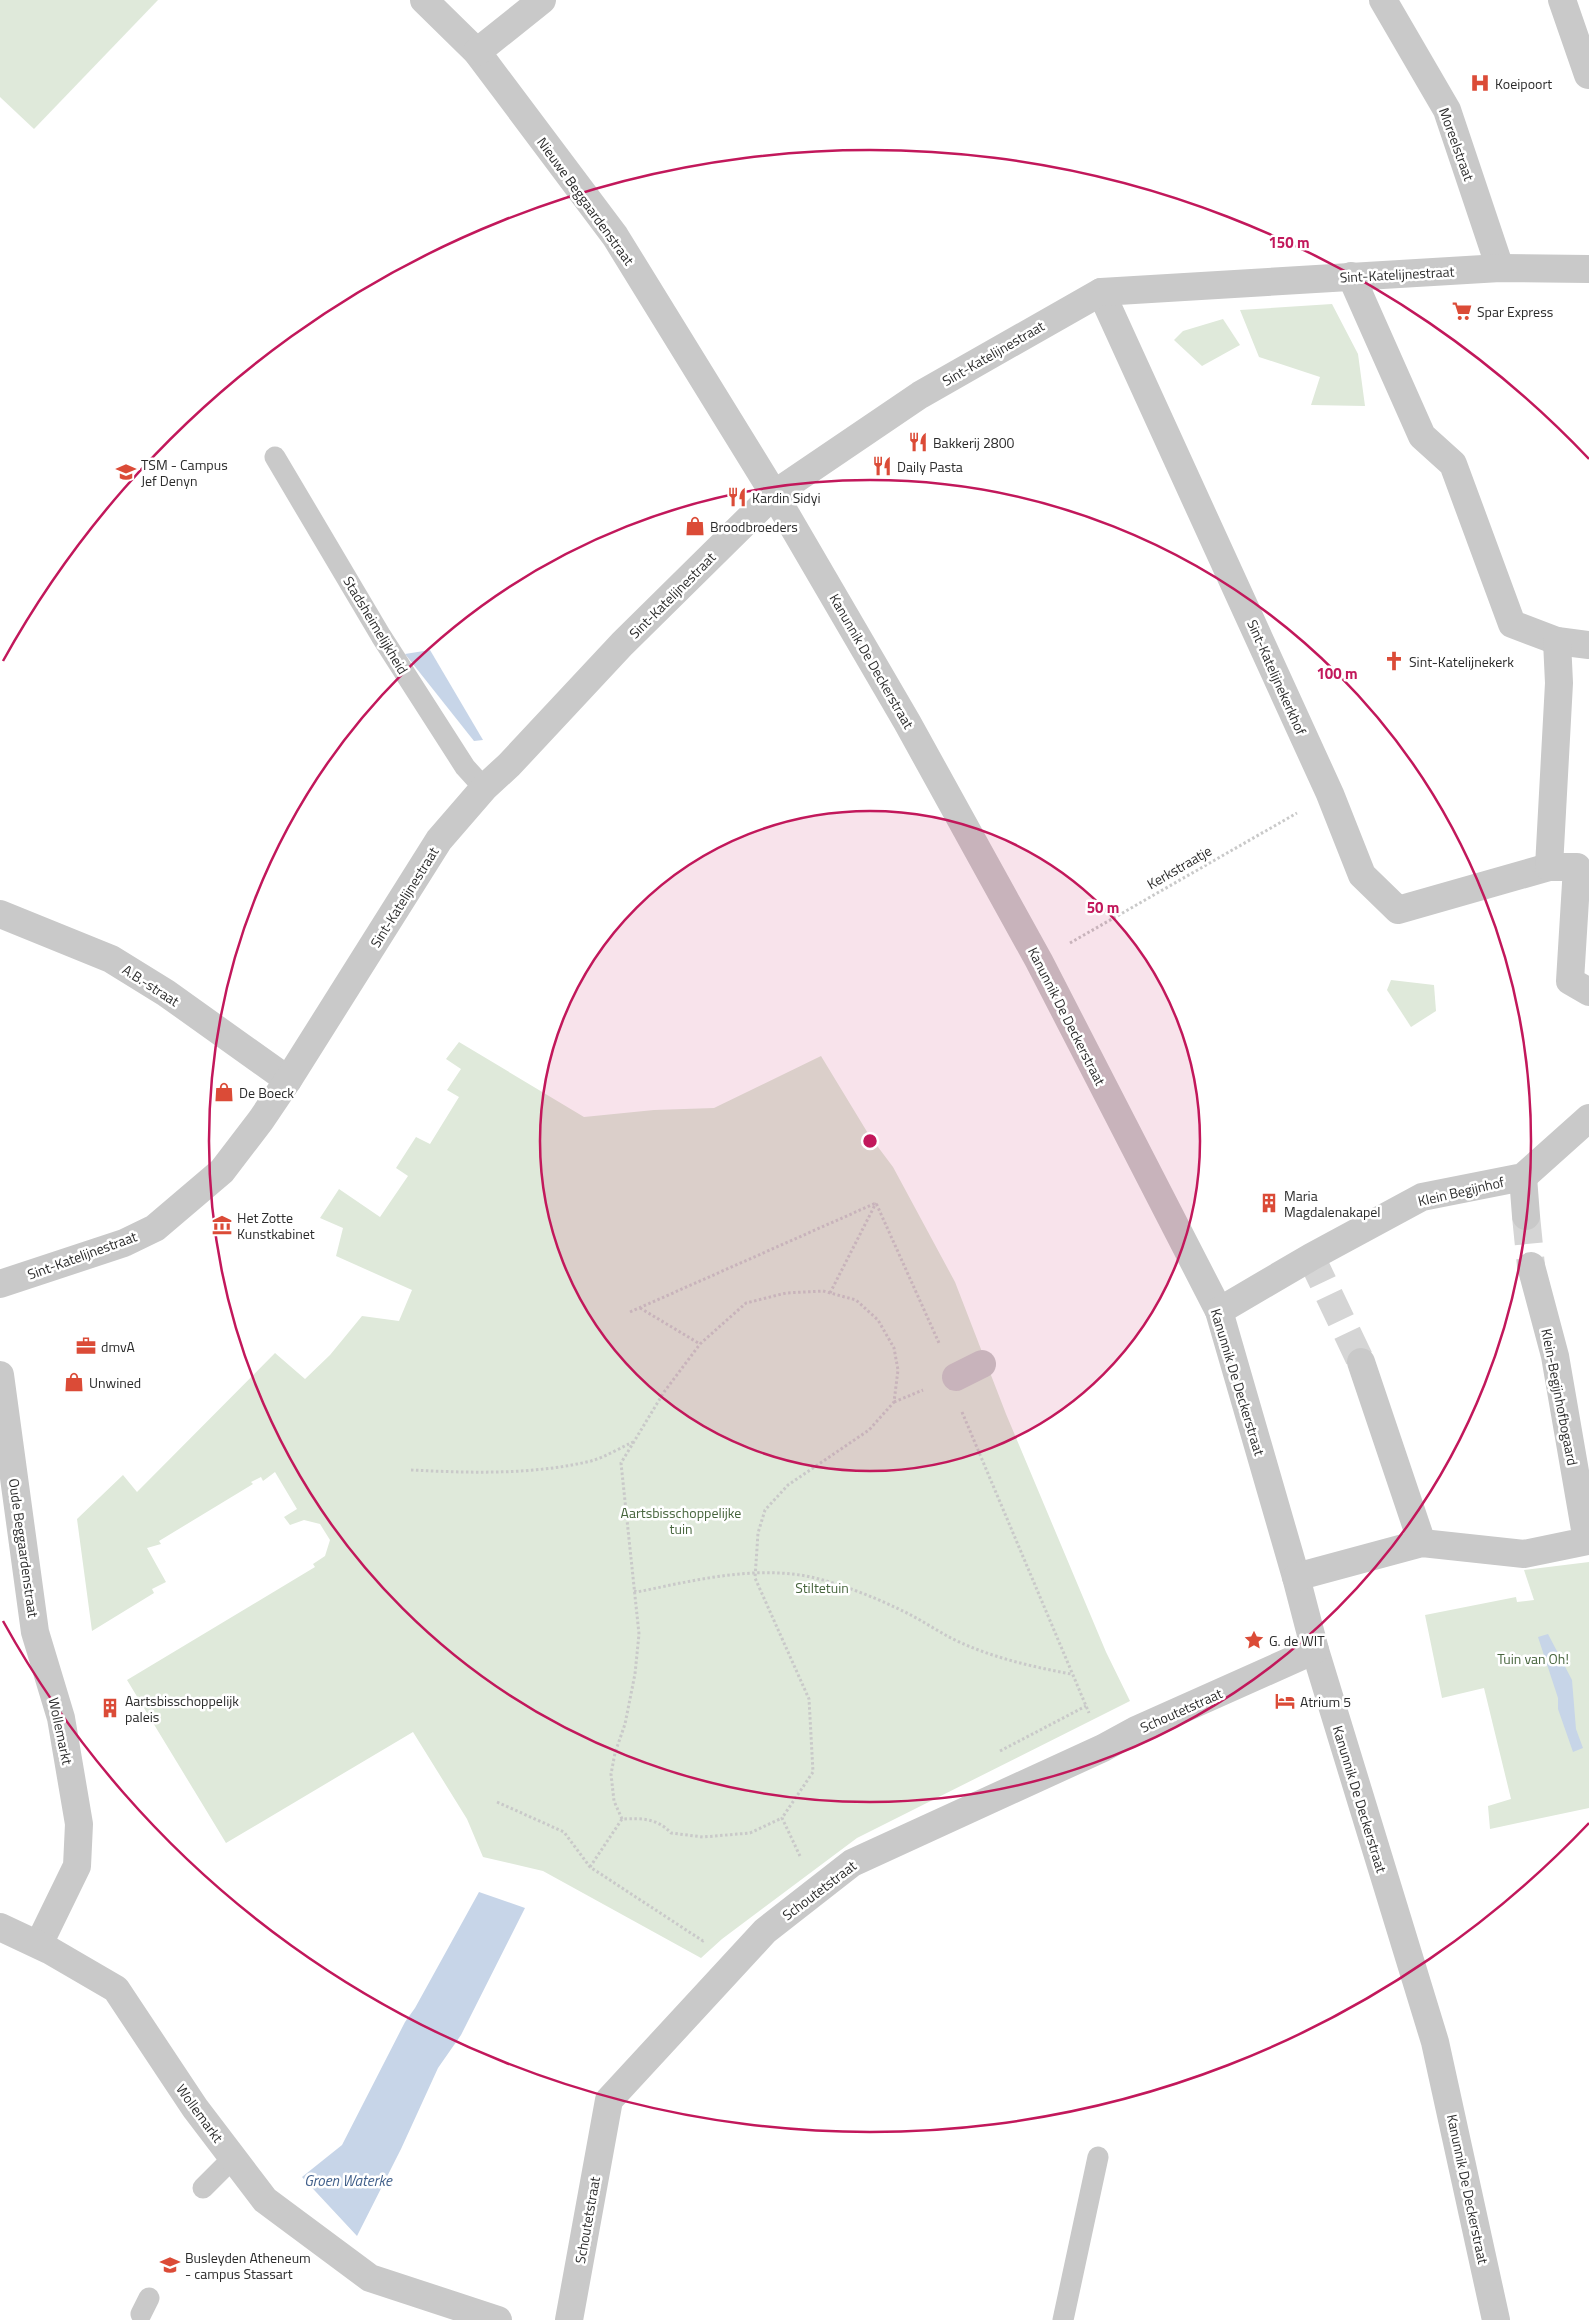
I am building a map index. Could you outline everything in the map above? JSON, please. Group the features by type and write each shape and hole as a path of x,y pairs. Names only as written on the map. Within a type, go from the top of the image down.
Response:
{"street":[{"name":"Nieuwe Beggaardenstraat","path":"424,0 477,52 615,236 774,494"},
{"path":"477,52 542,0"},
{"name":"Moreelstraat","path":"1384,0 1446,110 1500,268"},
{"path":"1562,0 1588,75"},
{"name":"Sint-Katelijnestraat","path":"0,1284 124,1243 155,1228 222,1171 262,1120 439,840 484,788 509,765 622,644 774,494 920,394 1100,292 1500,268 1589,269"},
{"path":"1351,276 1422,436 1453,464 1512,624 1557,640 1589,645"},
{"name":"Sint-Katelijnekerkhof","path":"1100,292 1330,794 1362,875 1398,910 1549,867 1578,867 1580,986"},
{"name":"Kanunnik De Deckerstraat","path":"774,494 908,722 1039,960 1219,1311 1296,1577 1314,1650 1435,2042 1496,2320"},
{"path":"1549,867 1559,683 1557,640"},
{"name":"A.B.-straat","path":"0,914 111,959 166,993 288,1080"},
{"name":"Klein Begijnhof","path":"1219,1311 1311,1257 1422,1197 1523,1177 1589,1118"},
{"path":"1523,1177 1526,1216"},
{"name":"Klein-Begijnhofbogaard","path":"1296,1577 1422,1543 1524,1554 1587,1541 1554,1356 1531,1266"},
{"path":"1360,1362 1422,1543"},
{"path":"956,1377 982,1364"},
{"name":"Oude Beggaardenstraat","path":"0,1375 35,1632"},
{"name":"Wollemarkt","path":"35,1632 61,1718 79,1824 77,1866 39,1944"},
{"name":"Schoutetstraat","path":"568,2320 609,2100 765,1931 852,1863 1103,1748 1136,1730 1314,1650"},
{"name":"Wollemarkt","path":"0,1928 39,1944 116,1989 195,2108 265,2200 370,2278 498,2320"}],"lane":[{"name":"Stadsheimelijkheid","path":"274,457 381,636 465,767 484,788"},
{"path":"1063,2320 1098,2157"},
{"path":"203,2188 233,2158"}],"path":[{"name":"Kerkstraatje","path":"1039,960 1330,794"},
{"path":"830,1293 876,1203"},
{"path":"630,1312 876,1203"},
{"path":"876,1203 940,1345"},
{"path":"622,1819 614,1801 612,1774 615,1753 625,1724 635,1674 639,1634 621,1463 664,1392 700,1344 746,1303 786,1293 830,1293 856,1300 878,1320 894,1348 898,1370 894,1402"},
{"path":"639,1307 700,1344"},
{"path":"622,1819 643,1818 663,1825 670,1833 703,1837 750,1834 782,1818 813,1772 809,1700 755,1578 758,1533 766,1510 788,1485 870,1430 894,1402 926,1390"},
{"path":"961,1410 1103,1748"},
{"path":"411,1470 462,1472 554,1467 593,1460 634,1442"},
{"path":"634,1591 756,1572 805,1576 842,1585 905,1612 952,1638 989,1654 1023,1665 1071,1674"},
{"path":"1053,1724 1086,1706"},
{"path":"497,1802 564,1832 590,1867 703,1941 711,1934"},
{"path":"782,1818 802,1860 808,1855"},
{"path":"590,1867 622,1819"}],"green space":[{"path":"0,0 158,0 34,129 0,97"},
{"path":"1332,304 1358,354 1365,406 1311,405 1320,377 1259,357 1240,310"},
{"path":"1223,319 1240,345 1202,366 1174,340 1183,331"},
{"path":"1391,980 1434,985 1436,1011 1411,1027 1387,990"},
{"name":"Aartsbisschoppelijke tuin","path":"459,1042 584,1117 654,1110 714,1108 821,1056 869,1135 893,1167 955,1282 1006,1414 1106,1652 1130,1701 857,1838 722,1939 701,1958 543,1871 483,1857 467,1819 413,1732 226,1843 127,1680 315,1567 313,1564 325,1556 330,1540 320,1524 304,1520 290,1525 284,1517 297,1509 275,1472 263,1481 261,1477 251,1482 253,1484 159,1541 161,1544 147,1548 166,1582 152,1589 154,1593 92,1631 77,1519 123,1475 137,1492 275,1353 305,1379 330,1355 362,1316 399,1321 412,1290 336,1256 343,1228 320,1218 339,1189 380,1217 408,1176 396,1168 416,1137 430,1144 459,1097 447,1090 461,1069 446,1059"},
{"name":"Tuin van Oh!","path":"1589,1562 1589,1808 1490,1829 1488,1806 1511,1799 1484,1688 1442,1698 1425,1615 1516,1597 1517,1602 1534,1600 1524,1570"}],"water":[{"path":"430,650 483,740 474,741 405,654"},
{"path":"1548,1634 1572,1680 1576,1729 1583,1748 1573,1752 1558,1709 1558,1698 1538,1637"},
{"name":"Groen Waterke","path":"479,1892 525,1908 461,2035 438,2068 401,2149 357,2236 302,2177 342,2145 405,2022 415,2008"}],"tunnel":[{"path":"1526,1216 1531,1266"},
{"path":"1311,1257 1361,1362"}],"place":[{"name":"Koeipoort","path":"1480,83"},
{"name":"Spar Express","path":"1462,311"},
{"name":"Bakkerij 2800","path":"918,442"},
{"name":"Daily Pasta","path":"882,466"},
{"name":"TSM - Campus Jef Denyn","path":"126,472"},
{"name":"Kardin Sidyi","path":"737,497"},
{"name":"Broodbroeders","path":"695,526"},
{"name":"Sint-Katelijnekerk","path":"1394,661"},
{"name":"De Boeck","path":"224,1092"},
{"name":"Maria Magdalenakapel","path":"1269,1203"},
{"name":"Het Zotte Kunstkabinet","path":"222,1225"},
{"name":"dmvA","path":"86,1346"},
{"name":"Unwined","path":"74,1382"},
{"name":"G. de WIT","path":"1254,1640"},
{"name":"Atrium 5","path":"1285,1701"},
{"name":"Aartsbisschoppelijk paleis","path":"110,1708"},
{"name":"Busleyden Atheneum - campus Stassart","path":"170,2265"}],"park label":[{"name":"Stiltetuin","path":"822,1587"}]}
